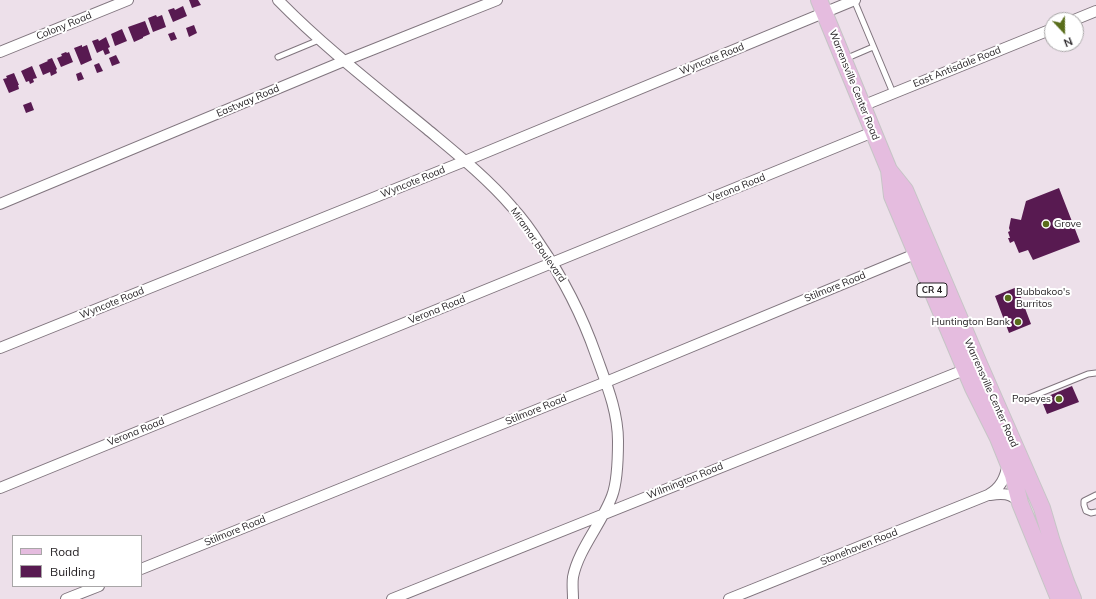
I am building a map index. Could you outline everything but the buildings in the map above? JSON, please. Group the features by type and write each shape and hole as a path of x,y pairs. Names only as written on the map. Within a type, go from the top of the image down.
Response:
{"main road":[{"name":"Warrensville Center Road","path":"821,6 887,166 892,196 923,251 972,367 1042,508 1052,542 1073,599"},
{"name":"Warrensville Center Road","path":"972,367 972,388 998,438 1008,462 1020,503 1059,599"}],"street":[{"name":"Colony Road","path":"0,52 128,0"},
{"name":"Miramar Boulevard","path":"278,0 319,40 489,182 530,229 553,263 581,315 606,382 617,424 618,441 617,462 612,495 604,514 576,564 573,578 573,599"},
{"name":"Eastway Road","path":"0,204 344,61 497,0"},
{"name":"Wyncote Road","path":"0,348 465,161 821,6 855,0"},
{"path":"1084,16 1096,11"},
{"name":"East Antisdale Road","path":"862,106 1044,32"},
{"name":"Verona Road","path":"0,488 873,132"},
{"name":"Stilmore Road","path":"142,569 606,382 923,251"},
{"name":"Wilmington Road","path":"392,599 972,367"},
{"name":"Stonehaven Road","path":"729,599 988,495 999,487 1004,481 1008,462"},
{"name":"Stonehaven Road","path":"988,495 1009,495 1016,498 1020,503"},
{"path":"66,599 96,587"}],"lane":[{"path":"855,0 893,93"},
{"path":"278,57 319,40"},
{"path":"843,60 873,47"},
{"path":"1026,399 1088,374 1096,373"},
{"path":"1096,495 1085,499 1084,501 1085,508 1089,512 1096,512"}],"place":[{"name":"Grove","path":"1046,224"},
{"name":"Bubbakoo's Burritos","path":"1008,298"},
{"name":"Huntington Bank","path":"1018,322"},
{"name":"Popeyes","path":"1059,399"}]}
